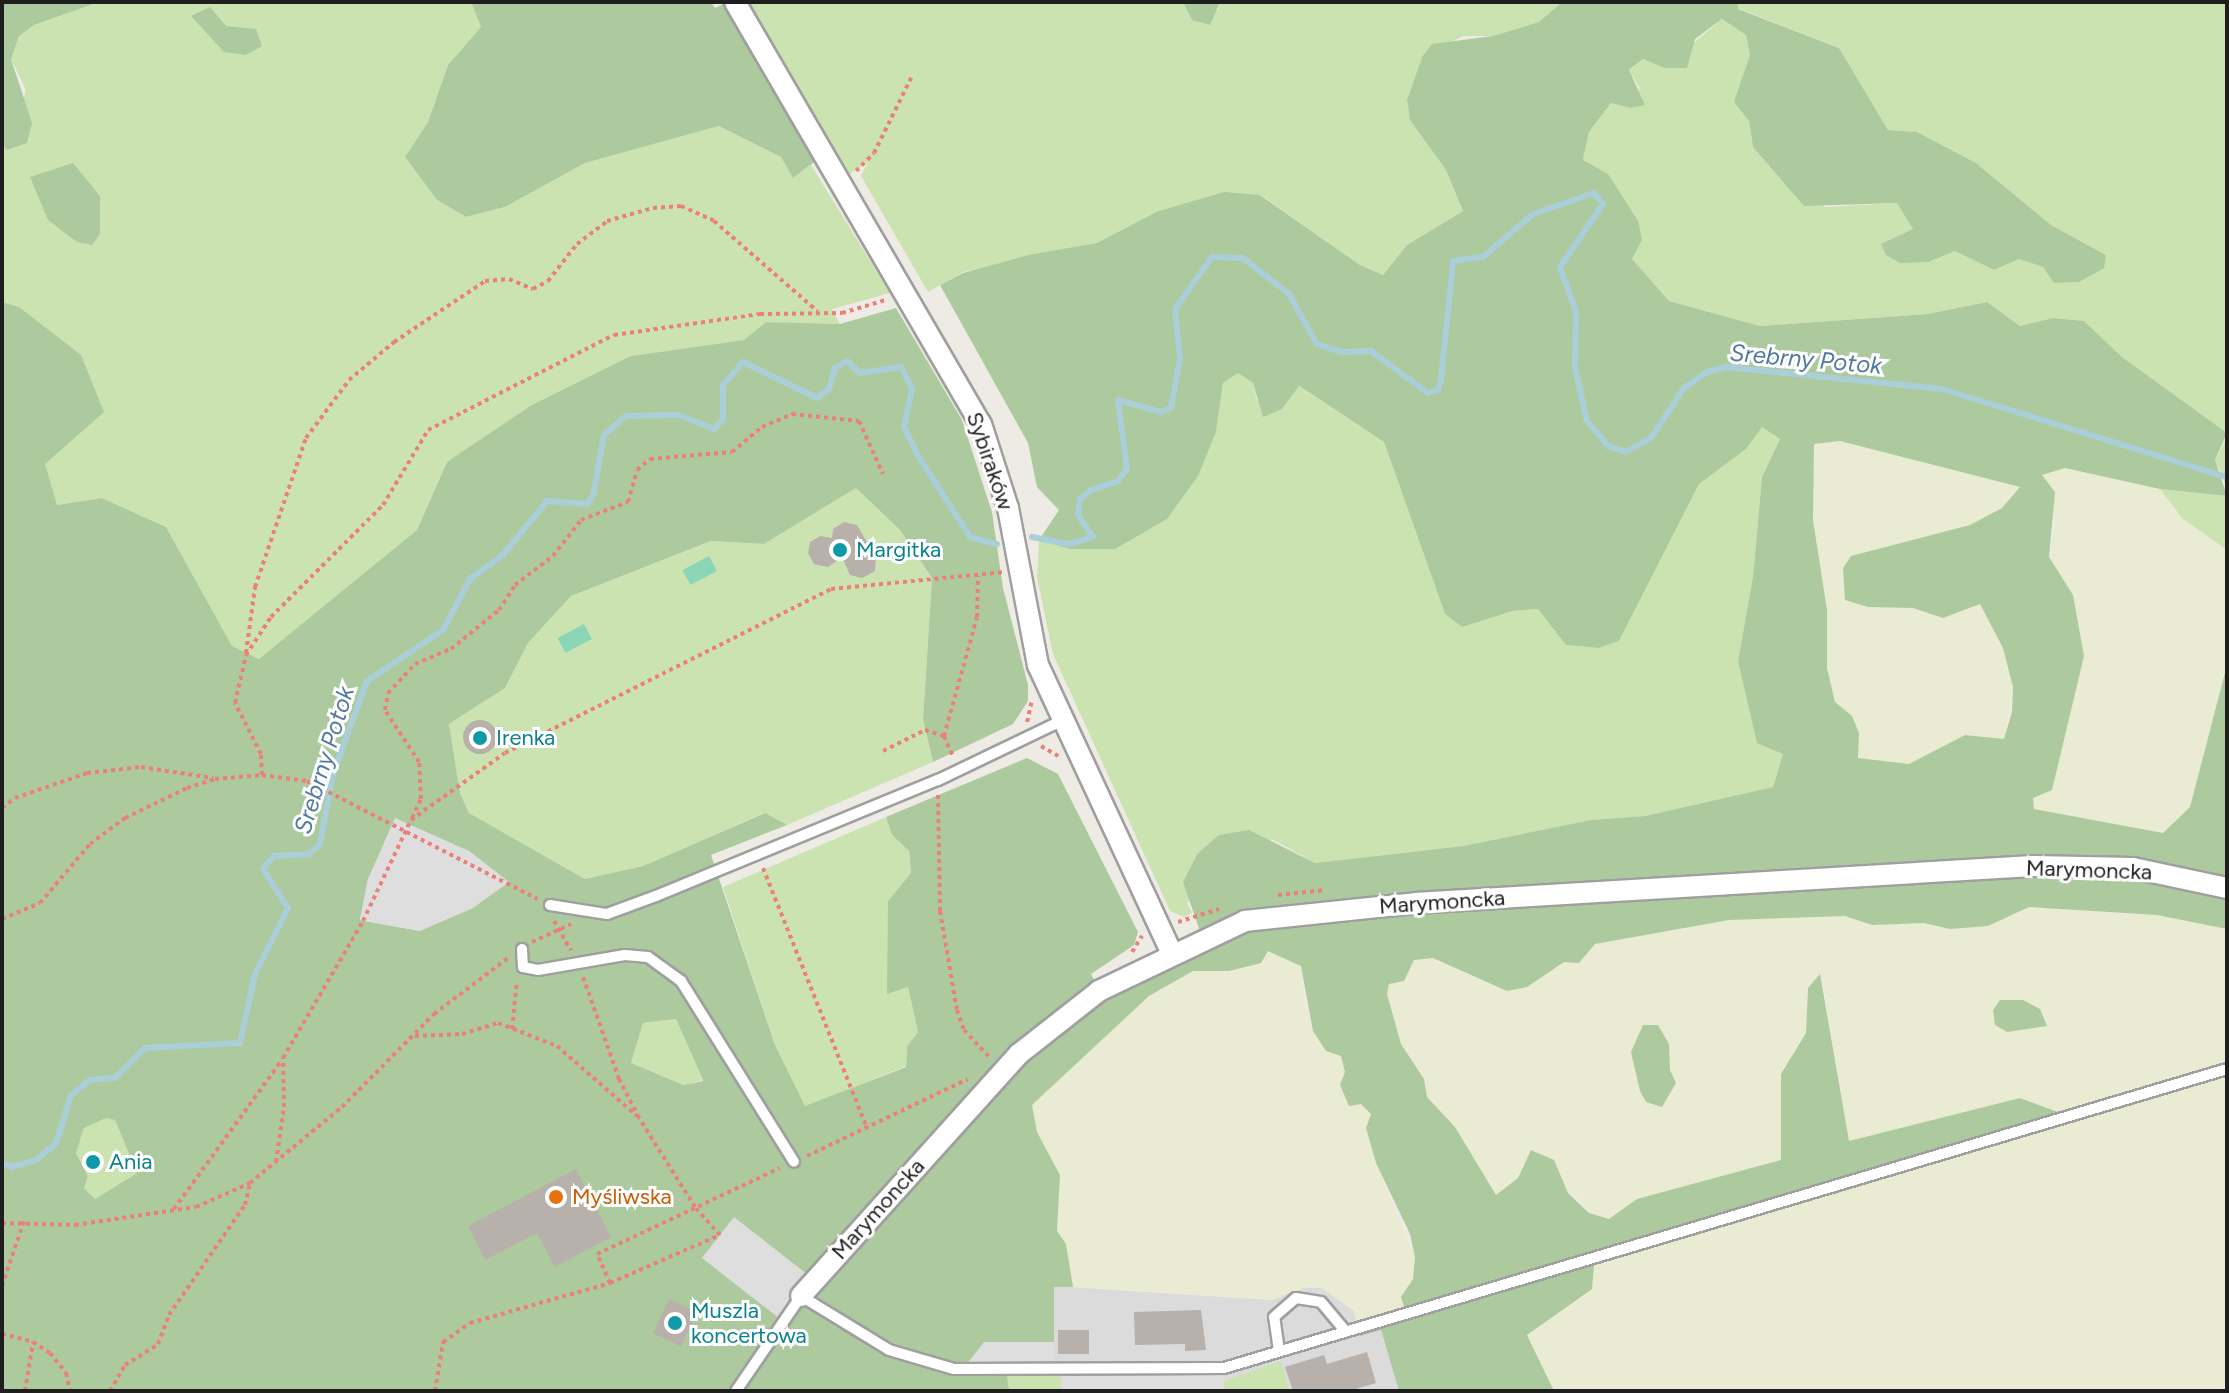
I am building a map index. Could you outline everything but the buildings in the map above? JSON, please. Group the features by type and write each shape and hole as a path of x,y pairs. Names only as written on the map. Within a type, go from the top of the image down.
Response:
{"street":[{"name":"Sybiraków","path":"735,2 981,424 1008,508 1033,646 1061,721 1171,952"},
{"name":"Marymoncka","path":"801,1296 1001,1070 1099,991 1223,928 1274,915 1848,875 2033,866 2133,868 2227,888"}],"lane":[{"path":"550,905 607,914 938,780 1061,721"},
{"path":"522,949 523,967 538,970 578,962 648,957 681,981 794,1162"},
{"path":"736,1391 801,1296 889,1350 954,1369 1224,1368 1344,1329 2227,1069"},
{"path":"1279,1351 1274,1317 1296,1298 1321,1302 1344,1329"}],"path":[{"path":"840,180 870,159 911,78"},
{"path":"262,775 261,754 235,703 246,655 246,625 255,587 306,438 349,380 394,342 485,281 501,278 533,289 548,281 577,244 607,221 653,208 681,206 714,221 765,262 804,303 820,312"},
{"path":"246,655 271,617 383,505 415,444 436,424 614,335 760,314 856,310 896,297"},
{"path":"173,1211 283,1058 363,921 421,799 419,762 385,710 388,693 415,664 451,649 499,610 515,585 553,556 581,520 628,502 637,470 650,459 732,452 762,427 792,414 859,421 883,474"},
{"path":"1004,561 1007,582"},
{"path":"411,820 505,753 831,589 1005,571"},
{"path":"953,757 944,736 977,617 978,576"},
{"path":"1032,690 1026,721 1033,734"},
{"path":"883,751 925,730 944,736"},
{"path":"2,808 15,798 87,773 141,767 215,779 286,774 320,787 405,829 550,905"},
{"path":"2,919 40,903 90,844 125,818 215,779"},
{"path":"938,780 940,911 957,1010 964,1030 1001,1070"},
{"path":"767,879 867,1128"},
{"path":"2,1223 24,1221 75,1225 173,1211 196,1207 250,1183 414,1036 434,1014 522,949 556,928 578,962 619,1079 639,1118 695,1207 720,1235 610,1283 470,1323 443,1342 435,1391"},
{"path":"512,1029 513,991 523,967"},
{"path":"414,1036 462,1034 489,1022 512,1029 557,1046 639,1118"},
{"path":"276,1162 284,1107 283,1058"},
{"path":"610,1283 597,1254 968,1079"},
{"path":"110,1391 125,1365 158,1344 169,1315 245,1205 250,1183"},
{"path":"2,1286 24,1221"},
{"path":"2,1334 33,1342 66,1373 70,1391"},
{"path":"25,1391 33,1342"}],"shaded area":[{"path":"395,818 469,851 509,882 473,908 420,931 360,920 368,879"},
{"path":"734,1217 814,1279 782,1320 702,1258"},
{"path":"1054,1286 1273,1300 1294,1287 1322,1288 1381,1330 1399,1391 1290,1391 1281,1362 1224,1381 1224,1391 1061,1391 1061,1369 1054,1369"},
{"path":"984,1342 1054,1342 1054,1369 963,1369"},
{"path":"1061,1368 1224,1368 1224,1391 1061,1391"}],"green space":[{"path":"2,2 99,2 34,25 19,36 11,59 32,123 27,143 7,150 2,145"},
{"path":"99,2 471,2 481,27 448,65 428,122 405,157 437,200 466,217 505,207 585,163 719,126 781,157 793,178 811,165 890,293 832,309 840,324 766,322 745,340 631,356 447,462 417,530 260,659 232,646 166,527 102,498 57,505 44,465 19,307 2,302 2,145 7,150 26,90 11,59 19,36 34,25"},
{"path":"471,2 711,2 715,8 725,3 817,160 793,178 781,157 719,126 585,163 505,207 466,217 437,200 405,157 428,122 448,65 481,27"},
{"path":"746,2 1183,2 1192,20 1218,10 1220,2 1562,2 1539,22 1493,36 1463,36 1422,57 1407,100 1410,120 1446,170 1463,211 1407,245 1383,275 1360,265 1261,195 1156,212 1097,243 963,272 928,292 861,176 868,162 848,175"},
{"path":"1183,2 1220,2 1210,25 1192,20"},
{"path":"1562,2 1738,2 1738,9 1839,48 1888,130 1917,132 1976,163 2051,225 2106,255 2104,268 2079,282 2054,283 2043,267 2019,259 1994,270 1955,251 1929,262 1900,263 1886,255 1881,244 1913,229 1897,203 1804,206 1753,147 1749,121 1734,102 1750,55 1746,35 1722,19 1695,39 1687,68 1664,68 1643,59 1629,70 1645,105 1630,108 1611,103 1589,132 1583,160 1608,174 1638,221 1642,240 1632,259 1669,301 1760,326 1928,314 1987,302 2020,326 2053,318 2084,321 2122,357 2227,433 2215,460 2227,496 2160,489 2065,468 2042,475 2055,492 2049,557 2073,595 2084,656 2052,790 2033,798 2034,809 2163,833 2190,807 2227,665 2227,929 2157,915 2029,907 1988,926 1950,929 1924,923 1872,925 1845,916 1729,920 1595,944 1579,963 1564,962 1527,987 1507,991 1433,958 1414,960 1404,981 1389,984 1387,994 1401,1044 1424,1079 1427,1097 1455,1127 1496,1195 1518,1178 1531,1150 1554,1160 1568,1193 1589,1213 1609,1219 1637,1199 1781,1160 1781,1074 1806,1033 1808,988 1820,974 1849,1141 2020,1098 2066,1115 1595,1254 1592,1289 1527,1335 1554,1391 1399,1391 1381,1330 1360,1336 1357,1325 1405,1310 1401,1297 1413,1279 1415,1257 1410,1234 1376,1163 1366,1128 1371,1114 1361,1104 1349,1106 1340,1085 1345,1072 1341,1056 1326,1051 1313,1031 1301,966 1268,951 1261,963 1229,971 1193,971 1149,996 1032,1105 1037,1132 1060,1175 1057,1231 1066,1244 1073,1287 1054,1287 1054,1342 984,1342 1006,1369 1009,1391 2,1391 2,302 19,307 81,355 104,412 45,464 57,505 102,498 166,527 232,646 259,659 417,530 447,462 532,405 631,356 744,340 766,322 840,324 896,308 962,420 992,512 1003,588 1028,685 1028,701 1013,724 933,762 923,719 932,578 900,530 856,488 764,544 711,541 571,596 528,643 505,688 449,724 460,793 469,813 585,879 643,866 765,813 787,825 711,855 775,1045 805,1106 906,1067 907,1046 918,1032 908,987 887,994 888,901 911,873 909,851 892,835 886,817 1027,758 1058,774 1138,932 1134,945 1091,974 1099,990 1202,937 1183,882 1198,853 1219,835 1249,830 1315,863 1463,846 1591,820 1645,816 1773,787 1783,754 1757,743 1738,661 1753,577 1762,477 1780,439 1762,427 1746,449 1699,484 1619,641 1599,648 1566,645 1538,609 1513,611 1462,627 1445,614 1384,442 1299,386 1282,409 1263,417 1253,383 1238,373 1223,383 1216,432 1198,476 1167,519 1115,549 1069,549 1039,540 1059,510 1037,487 1028,443 940,285 963,273 1029,255 1097,243 1156,212 1224,192 1260,195 1360,265 1383,275 1407,245 1463,211 1446,170 1410,120 1407,100 1422,57 1432,44 1493,36 1539,22","holes":["1840,441 2020,487 2002,508 1970,525 1851,556 1843,568 1845,600 1868,607 1913,608 1943,618 1980,604 2003,648 2013,687 2012,712 2004,739 1965,735 1909,764 1858,758 1859,733 1852,716 1835,702 1827,668 1827,610 1813,520 1814,444","469,851 508,882 420,931 360,920 368,879","676,1019 703,1081 684,1085 631,1063 643,1023","106,1118 115,1120 137,1173 95,1199 84,1188 88,1176 76,1153 84,1128"]},
{"path":"1738,2 2227,2 2227,433 2122,357 2084,321 2053,318 2020,326 1987,302 1928,314 1760,326 1669,301 1631,259 1642,240 1583,160 1589,132 1611,103 1630,108 1640,88 1629,71 1643,59 1664,68 1722,19 1746,34 1750,55 1735,102 1749,121 1753,147 1825,207 1897,203 1914,229 1882,244 1929,262 1955,251 1994,270 2019,259 2043,267 2106,255 2051,225 1976,163 1917,132 1888,130 1839,48 1737,8"},
{"path":"210,7 226,26 256,29 262,46 246,55 224,52 191,16"},
{"path":"73,163 100,196 100,234 92,245 77,242 48,220 30,177"},
{"path":"1238,373 1253,383 1257,400 1282,409 1298,386 1384,442 1445,614 1462,627 1513,611 1538,609 1567,645 1599,648 1619,641 1699,484 1746,449 1762,426 1780,439 1762,477 1753,577 1738,661 1783,754 1773,787 1645,816 1591,820 1463,846 1315,863 1272,839 1187,903 1192,913 1184,917 1170,911 1053,654 1037,577 1039,540 1069,549 1115,549 1216,431 1223,383"},
{"path":"2227,437 2227,488 2215,460"},
{"path":"1840,441 2020,487 2002,508 1970,525 1851,556 1868,607 1913,608 1943,618 1980,604 2003,648 2013,687 2004,740 1965,735 1909,764 1858,758 1852,716 1835,702 1827,668 1827,610 1813,520 1814,443"},
{"path":"2065,468 2160,489 2183,519 2227,550 2227,665 2190,807 2162,833 2034,809 2033,797 2052,790 2073,595 2049,557 2056,523 2042,475"},
{"path":"856,488 900,530 932,578 923,719 933,762 787,825 764,813 643,866 585,879 469,813 460,793 449,724 505,688 528,643 571,596 711,541 764,544"},
{"path":"2160,489 2227,496 2227,550 2183,519"},
{"path":"709,556 717,571 690,585 683,570"},
{"path":"584,624 592,639 565,653 558,638"},
{"path":"886,817 892,835 909,851 911,874 888,901 888,993 908,987 918,1032 907,1046 906,1066 805,1107 775,1045 723,887"},
{"path":"2029,907 2157,915 2227,929 2227,1376 2221,1391 1554,1391 1527,1335 1592,1289 1595,1254 2020,1098 1849,1141 1821,975 1808,988 1806,1033 1781,1074 1782,1160 1637,1199 1610,1219 1589,1213 1580,1199 1568,1193 1554,1160 1522,1163 1518,1178 1496,1195 1455,1127 1427,1097 1424,1079 1401,1044 1387,994 1389,984 1404,981 1414,960 1432,958 1491,985 1527,987 1564,962 1579,963 1595,944 1730,920 1845,916 1872,925 1924,923 1950,929 1988,926"},
{"path":"1267,950 1301,966 1305,1008 1341,1056 1361,1104 1371,1114 1366,1128 1376,1163 1415,1257 1413,1279 1401,1297 1405,1310 1357,1325 1353,1310 1322,1288 1308,1286 1273,1300 1073,1287 1066,1244 1057,1231 1060,1175 1037,1132 1032,1105 1149,996 1193,971 1229,971"},
{"path":"2000,1000 2023,1000 2040,1009 2047,1026 2007,1032 1995,1025 1993,1010"},
{"path":"676,1019 703,1080 685,1085 631,1063 643,1023"},
{"path":"1643,1025 1658,1025 1669,1044 1670,1070 1676,1083 1662,1107 1646,1102 1640,1091 1631,1052"},
{"path":"106,1117 115,1120 137,1173 95,1199 84,1188 88,1176 76,1153 84,1128"},
{"path":"1281,1361 1290,1391 1224,1391 1224,1381"},
{"path":"1006,1369 1061,1369 1061,1391 1006,1391"}],"waterway":[{"name":"Srebrny Potok","path":"1032,537 1069,544 1093,537 1078,515 1080,499 1091,490 1118,481 1127,469 1118,400 1161,412 1171,408 1180,359 1175,309 1212,257 1243,258 1289,294 1317,344 1342,352 1371,351 1428,393 1438,390 1441,380 1453,261 1483,257 1533,214 1594,193 1603,204 1560,267 1576,312 1575,368 1587,421 1608,446 1626,452 1651,438 1684,388 1707,372 1726,367 1942,389 2227,477"},
{"name":"Srebrny Potok","path":"2,1163 12,1167 36,1160 56,1143 71,1095 90,1080 115,1078 145,1048 240,1043 255,974 288,908 263,869 274,856 309,854 320,844 333,774 367,681 443,630 470,579 503,555 547,501 587,504 593,496 604,435 626,416 678,415 714,429 723,419 723,385 743,362 817,398 829,389 835,368 847,361 860,373 901,367 912,389 904,427 917,454 970,537 997,544"}],"place":[{"name":"Margitka","path":"840,550"},
{"name":"Irenka","path":"480,738"},
{"name":"Ania","path":"93,1162"},
{"name":"Myśliwska","path":"556,1197"},
{"name":"Muszla koncertowa","path":"675,1323"}]}
